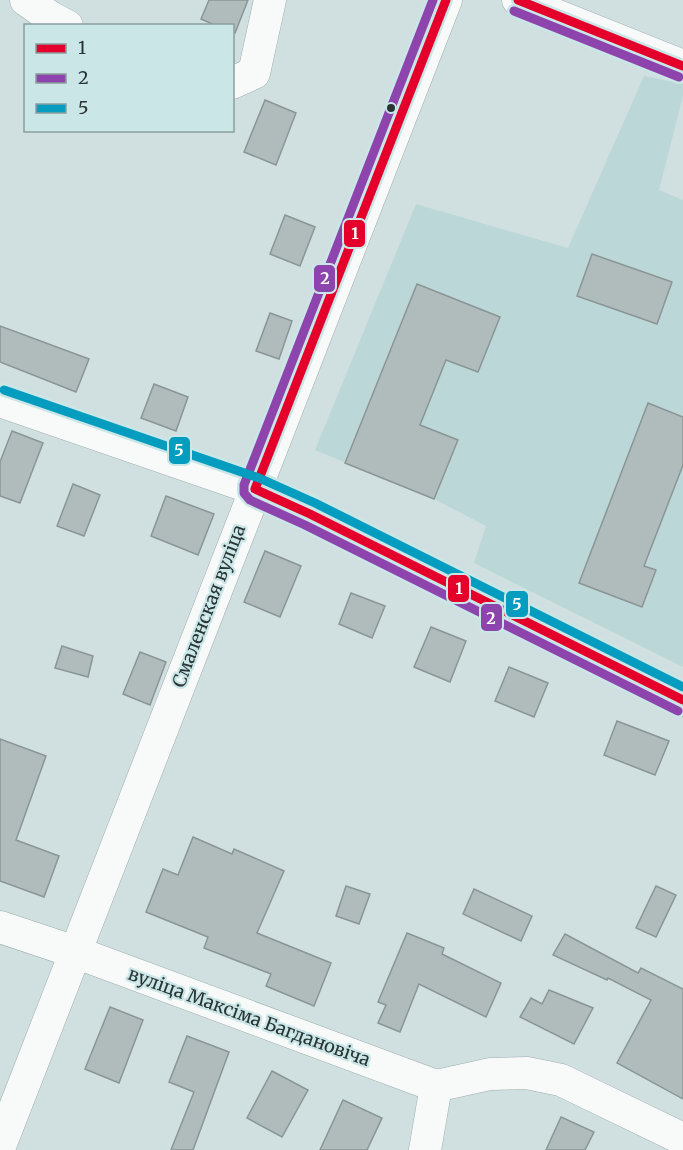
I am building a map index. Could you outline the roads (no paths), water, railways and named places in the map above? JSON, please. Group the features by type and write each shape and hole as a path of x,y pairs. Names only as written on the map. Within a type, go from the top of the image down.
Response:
{"street":[{"path":"26,0 50,18 63,24"},
{"path":"234,82 254,73 270,0"},
{"name":"Смаленская вуліца","path":"0,1146 446,0"},
{"path":"518,0 683,66"},
{"path":"0,401 255,489 321,519 683,700"},
{"name":"вуліца Максіма Багдановіча","path":"0,927 75,952 436,1086"},
{"path":"425,1150 436,1086 490,1074 527,1073 561,1080 683,1139"}]}
